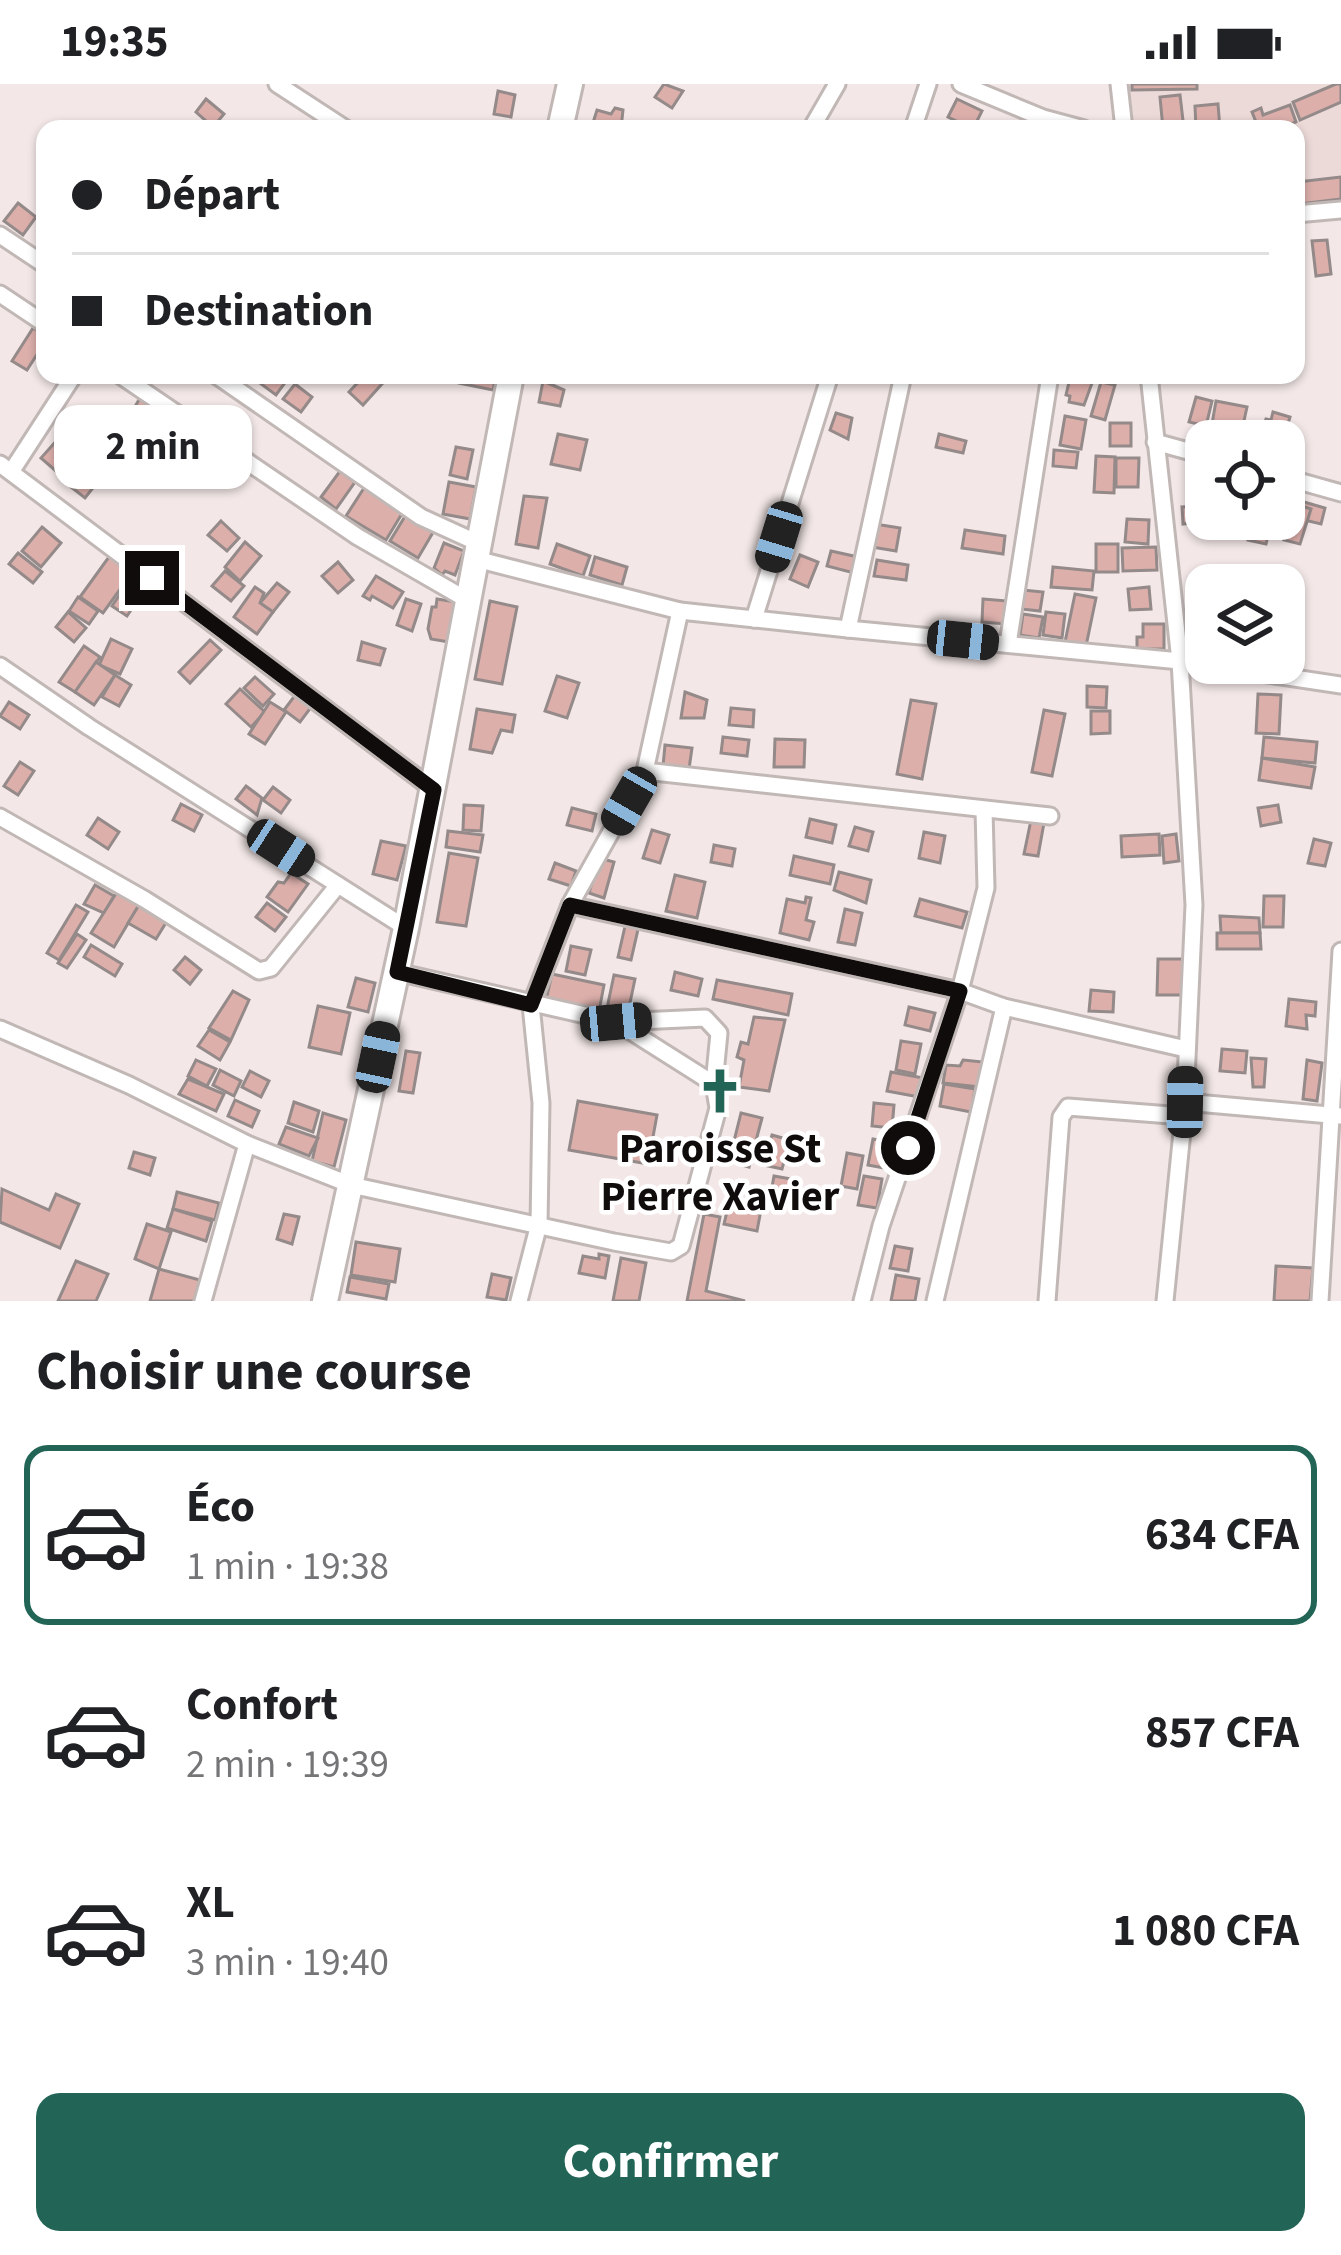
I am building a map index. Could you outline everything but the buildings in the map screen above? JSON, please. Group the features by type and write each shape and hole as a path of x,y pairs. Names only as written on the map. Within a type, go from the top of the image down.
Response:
{"highway":[{"path":"562,120 570,84"},
{"path":"325,1301 434,790 509,384"}],"street":[{"path":"277,84 332,120"},
{"path":"816,120 837,84"},
{"path":"916,120 928,84"},
{"path":"961,84 1050,120"},
{"path":"1119,84 1123,120"},
{"path":"1305,213 1341,210"},
{"path":"0,235 36,259"},
{"path":"0,294 36,318"},
{"path":"67,384 6,468 434,790"},
{"path":"133,384 358,537 469,601"},
{"path":"229,384 477,551 606,595 680,611 1180,662 1341,685"},
{"path":"754,619 827,384"},
{"path":"848,629 901,384"},
{"path":"1008,644 1049,384"},
{"path":"1150,384 1180,662 1194,905 1184,1109 1166,1301"},
{"path":"1154,442 1185,450"},
{"path":"1305,483 1341,493"},
{"path":"519,1301 539,1224 541,1103 531,1005 570,905 645,771 680,611"},
{"path":"0,666 88,728 406,928"},
{"path":"645,771 1050,817"},
{"path":"862,1301 881,1226 960,991 986,888 984,810"},
{"path":"0,817 259,971 271,968 338,885"},
{"path":"570,905 960,991 1004,1007 1186,1049"},
{"path":"1320,1301 1335,1116 1341,951"},
{"path":"0,1029 129,1085 247,1144 351,1185 614,1242 677,1250 718,1108 719,1034 705,1018 616,1022 397,972"},
{"path":"935,1301 1004,1007"},
{"path":"616,1022 715,1084"},
{"path":"1047,1301 1061,1117 1068,1107 1335,1116"},
{"path":"203,1301 247,1144"}],"shaded area":[{"path":"1128,84 1341,84 1341,204 1305,207 1305,120 1134,120"}],"place":[{"name":"Paroisse St Pierre Xavier","path":"720,1091"}],"route":[{"path":"152,578 434,790 397,972 531,1005 570,905 960,991 908,1148"}]}
